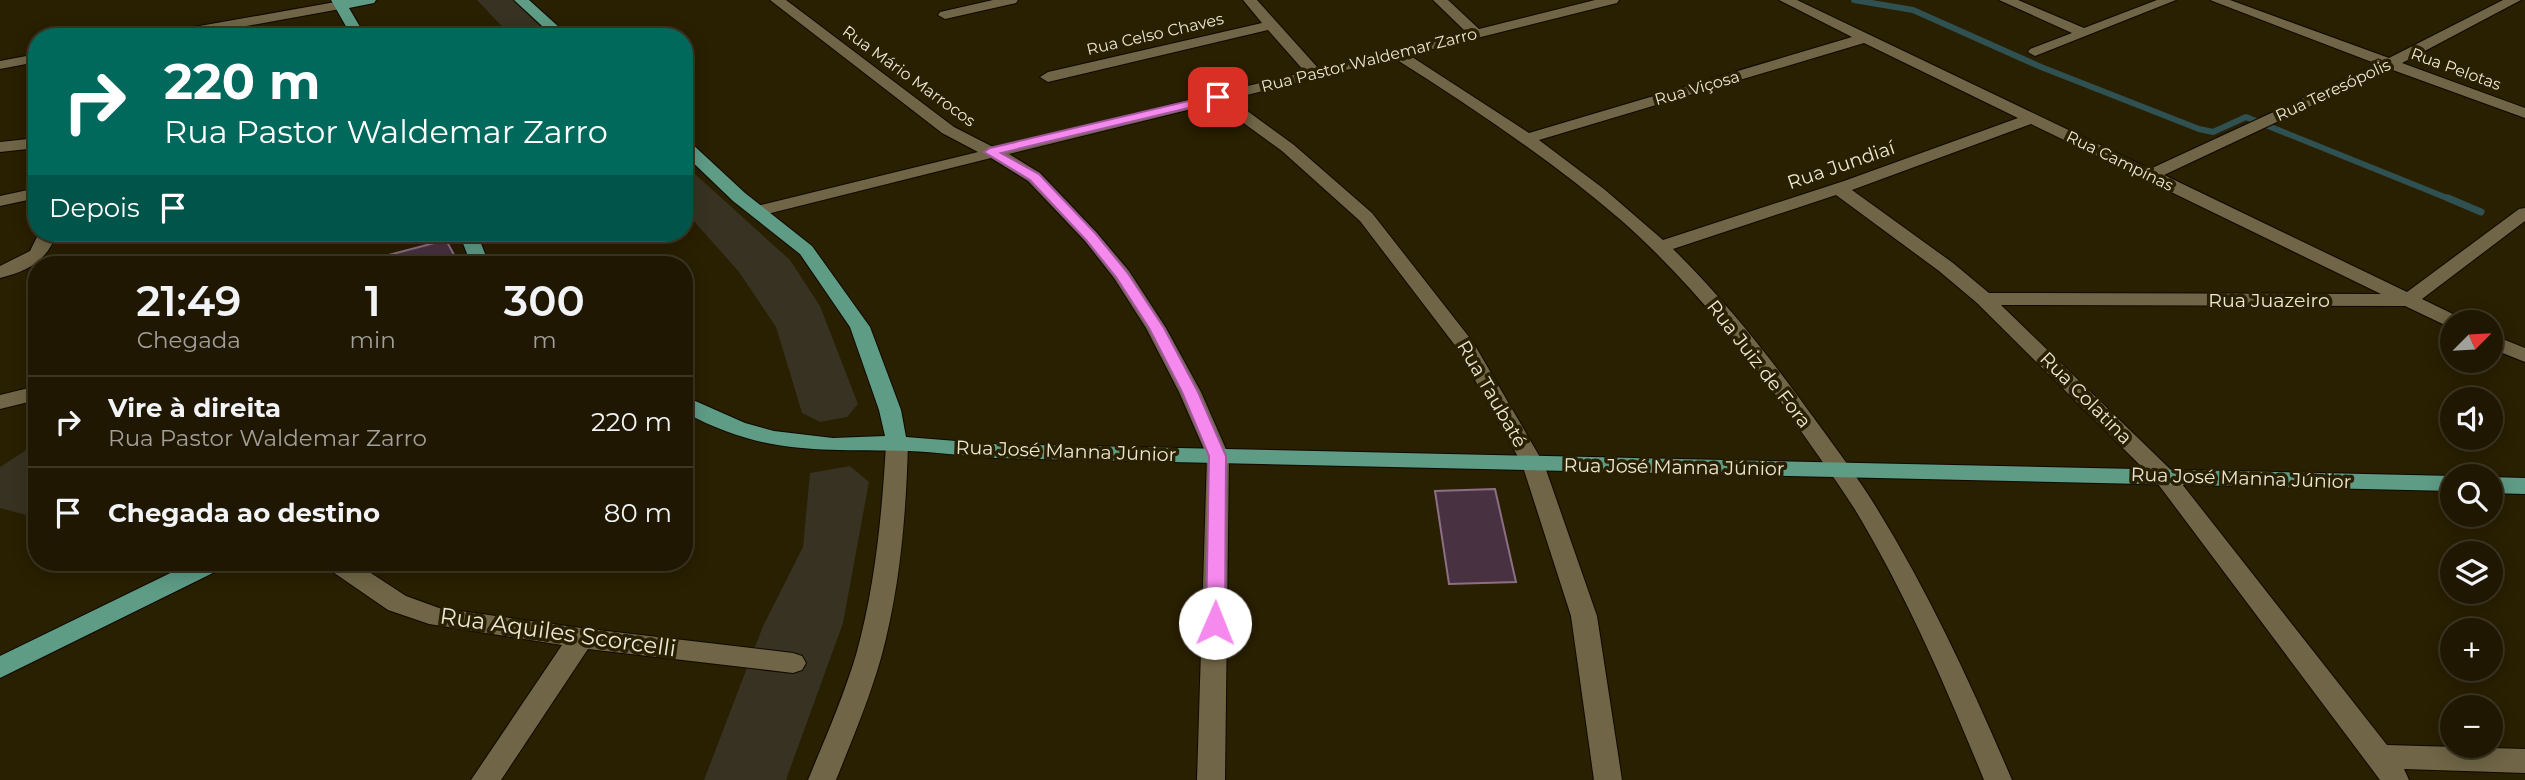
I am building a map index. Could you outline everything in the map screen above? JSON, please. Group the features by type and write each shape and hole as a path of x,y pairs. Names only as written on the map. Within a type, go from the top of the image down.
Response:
{"main road":[{"path":"354,28 340,3 369,0"},
{"path":"522,0 553,28"},
{"path":"693,154 739,197 806,250 860,327 890,410 897,443"},
{"name":"Rua José Manna Júnior","path":"693,408 740,430 790,443 897,443 994,451 1533,464 2440,483"},
{"path":"2503,485 2525,485"},
{"path":"0,668 196,571"}],"street":[{"name":"Rua Mário Marrocos","path":"777,0 948,130 1034,177 1083,228 1122,275 1156,328 1190,392 1218,456"},
{"path":"945,15 1011,0"},
{"path":"1250,0 1314,73"},
{"path":"1440,0 1476,33"},
{"name":"Rua Pastor Waldemar Zarro","path":"759,211 1612,0"},
{"name":"Rua Campínas","path":"1786,0 2440,315"},
{"path":"2006,0 2084,33"},
{"path":"2035,52 2169,0"},
{"name":"Rua Pelotas","path":"2217,0 2525,113"},
{"name":"Rua Teresópolis","path":"2151,175 2390,63 2514,0"},
{"path":"208,28 340,3"},
{"name":"Rua Celso Chaves","path":"1048,77 1270,25"},
{"name":"Rua Viçosa","path":"1529,138 1866,38"},
{"name":"Rua Juiz de Fora","path":"1396,53 1529,138 1570,168 1661,247 1748,343 1841,470 1909,587 1976,725 1998,780"},
{"path":"0,65 28,60"},
{"name":"Rua Taubaté","path":"1218,97 1288,148 1366,217 1466,346 1533,464 1584,616 1608,780"},
{"name":"Rua Jundiaí","path":"1661,247 1839,189 2032,118"},
{"path":"0,147 28,144"},
{"name":"Rua Colatina","path":"1839,189 1946,267 1984,299 2163,475 2388,769"},
{"path":"0,201 28,195"},
{"path":"2409,300 2522,218"},
{"path":"0,272 28,262"},
{"name":"Rua Juazeiro","path":"1984,299 2409,300"},
{"path":"2503,346 2525,356"},
{"path":"0,402 28,395"},
{"path":"822,780 853,704 873,639 889,555 896,498 897,443"},
{"path":"1211,780 1218,456"},
{"name":"Rua Aquiles Scorcelli","path":"349,571 397,603 438,617 581,638 793,663"},
{"path":"485,780 581,638"},
{"path":"2388,769 2525,761"}],"shaded area":[{"path":"477,0 513,0 542,28 503,28"},
{"path":"693,172 790,260 820,306 858,404 847,417 820,422 802,413 776,327 739,272 693,220"},
{"path":"28,449 28,516 0,508 0,467"},
{"path":"850,466 869,482 843,623 786,780 704,780 763,626 803,547 810,473"}],"building":[{"path":"447,242 455,256 385,256"},
{"path":"1495,489 1516,582 1449,584 1435,491"}],"waterway":[{"path":"1854,0 1913,10 2041,67 2199,129 2213,132 2246,117 2452,200"},
{"path":"2448,198 2481,212"}],"route":[{"path":"1215,623 1218,456 1190,392 1156,328 1122,275 1091,237 1034,177 990,152 1218,97"}]}
